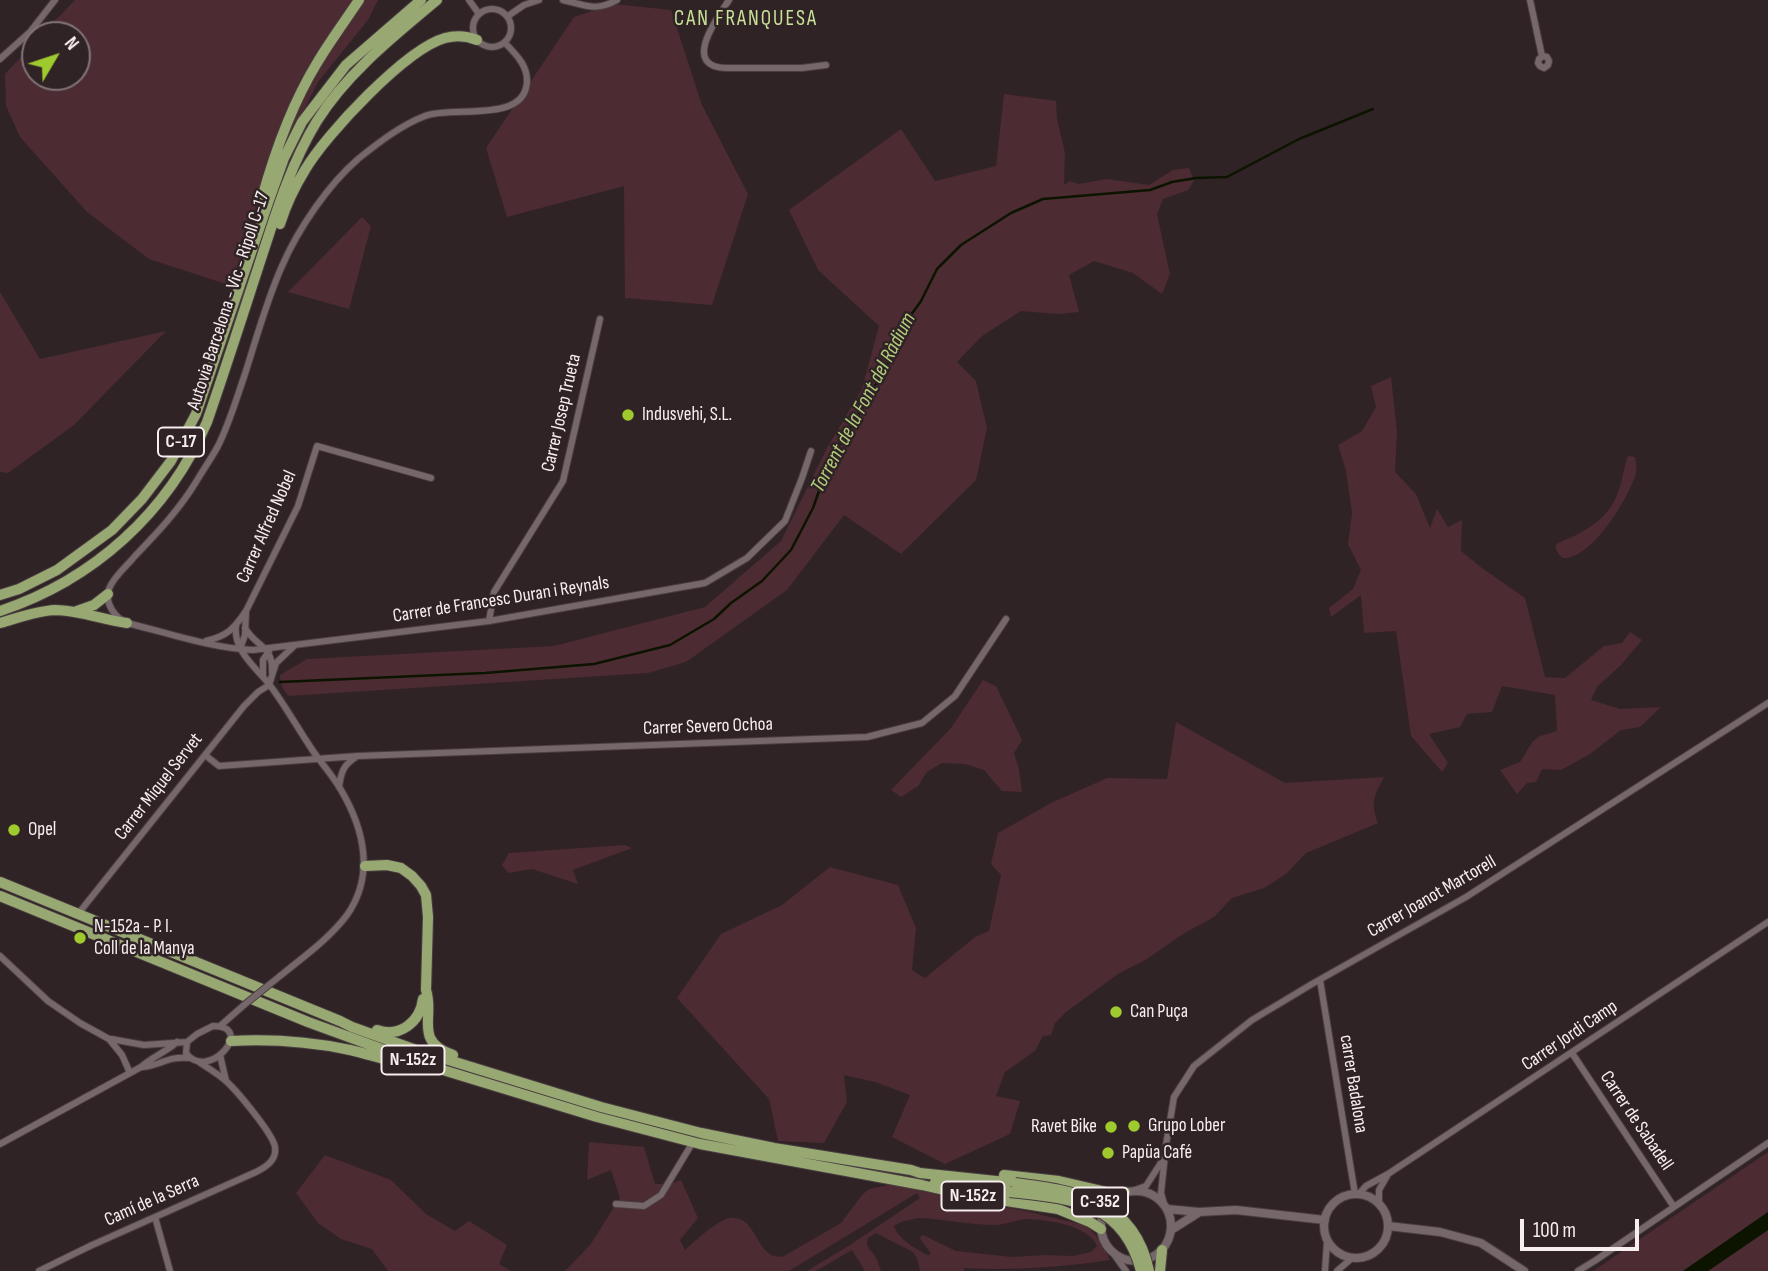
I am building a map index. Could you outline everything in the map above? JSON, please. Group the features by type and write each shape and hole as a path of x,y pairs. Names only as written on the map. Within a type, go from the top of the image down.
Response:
{"highway":[{"path":"264,214 262,198 278,146 302,89 316,63 359,0"},
{"name":"Autovia Barcelona - Vic - Ripoll C-17","path":"0,595 19,589 57,570 112,530 142,499 171,461 196,414 264,214 302,122 346,65 421,0"},
{"name":"Autovia Barcelona - Vic - Ripoll C-17","path":"0,611 50,590 84,571 120,543 155,509 183,470 207,422 279,203 317,121 353,76 437,0"},
{"path":"228,360 245,328 287,205 305,169 318,152 358,105 420,51 446,38 469,36 477,40"},
{"path":"74,612 94,605 108,594"},
{"path":"0,623 55,610 127,622"},
{"path":"365,866 387,865 401,868 412,876 426,895 426,990 428,1029 433,1043 445,1052 503,1078"},
{"name":"N-152z","path":"0,882 352,1027 503,1078 601,1107 701,1133 829,1158 911,1170 921,1168 964,1171 1059,1181 1111,1193 1130,1191"},
{"name":"N-152z","path":"0,897 308,1022 420,1063 597,1117 693,1142 961,1194 1058,1209 1101,1229"},
{"path":"340,1021 354,1021 383,1032 399,1031 415,1020 422,1008 426,990"},
{"path":"231,1041 318,1044 406,1064 420,1063"},
{"name":"C-352","path":"842,1170 1013,1188 1064,1190 1084,1195 1100,1202 1129,1227 1145,1255 1149,1271"},
{"name":"C-352","path":"911,1170 1013,1188 1087,1205 1112,1220 1124,1233 1141,1271"},
{"path":"1160,1271 1162,1250"}],"street":[{"path":"0,59 30,32 55,0"},
{"path":"469,0 479,14"},
{"path":"508,16 524,5 539,0"},
{"path":"563,0 598,8 617,0"},
{"path":"729,0 715,21 704,48 705,58 710,65 717,68 802,68 826,65"},
{"path":"1530,0 1543,56"},
{"path":"497,9 508,16 511,33 505,43 490,47 477,40 473,27 484,10 497,9"},
{"path":"127,622 120,620 112,611 108,594 113,581 166,523 218,446 282,266 296,238 323,198 357,160 388,136 426,115 496,110 520,99 526,92 527,73 517,54 505,43"},
{"name":"Carrer Josep Trueta","path":"489,621 494,592 563,481 600,319"},
{"name":"Carrer Alfred Nobel","path":"204,642 223,636 236,626 246,611 298,506 317,446 431,478"},
{"name":"Carrer de Francesc Duran i Reynals","path":"127,622 204,642 240,649 269,650 489,621 705,583 747,558 785,521 811,451"},
{"name":"Carrer Alfred Nobel","path":"240,649 245,635 246,611"},
{"name":"Carrer Severo Ochoa","path":"205,755 219,766 358,756 867,737 922,723 955,696 1006,619"},
{"path":"220,1026 325,939 348,914 360,888 365,866 361,836 340,788 269,685 240,649 236,626"},
{"path":"245,628 251,638 269,650 272,661 269,685"},
{"path":"272,672 281,658 296,645"},
{"path":"263,678 263,660 269,650"},
{"name":"Carrer Miquel Servet","path":"78,914 250,698 269,685"},
{"name":"Carrer Joanot Martorell","path":"1166,1207 1161,1193 1174,1097 1194,1066 1252,1020 1466,897 1768,703"},
{"path":"340,788 344,766 358,756"},
{"name":"Carrer Jordi Camp","path":"1357,1194 1768,922"},
{"path":"0,956 48,1001 109,1039 144,1045 187,1042 213,1026 220,1026 229,1032 230,1046 220,1055 199,1062"},
{"name":"carrer Badalona","path":"1320,979 1357,1194"},
{"path":"109,1039 122,1055 130,1073"},
{"path":"0,1144 141,1067 177,1042"},
{"path":"187,1042 186,1053 189,1058"},
{"name":"Carrer de Sabadell","path":"1572,1053 1674,1207"},
{"path":"220,1055 226,1081"},
{"path":"141,1067 177,1056 199,1062 226,1081"},
{"name":"Camí de la Serra","path":"39,1271 271,1162 275,1147 267,1131 226,1081"},
{"path":"616,1204 643,1206 661,1195 693,1142"},
{"path":"1578,1271 1768,1143"},
{"path":"1165,1156 1146,1186 1110,1202 1105,1209 1101,1229 1108,1247 1123,1259 1133,1261 1144,1260 1162,1250 1171,1230 1166,1207"},
{"path":"1379,1203 1378,1190 1388,1174"},
{"name":"N-152z","path":"1130,1191 1147,1192 1166,1207 1199,1212 1236,1210 1325,1220"},
{"path":"1325,1271 1325,1220 1329,1209 1338,1199 1357,1194 1370,1196 1385,1210 1388,1226 1384,1242 1373,1253 1352,1258 1341,1254 1327,1241"},
{"name":"N-152z","path":"1171,1230 1199,1212"},
{"path":"155,1217 170,1271"},
{"path":"1388,1226 1440,1232 1481,1243 1524,1271"},
{"path":"1114,1253 1126,1271"},
{"path":"1337,1271 1352,1258"}],"shaded area":[{"path":"75,0 378,0 368,20 318,82 270,178 232,286 149,259 87,212 20,137 6,106 5,74 21,57 21,91 91,91 91,21 55,21"},
{"path":"614,4 671,10 702,105 748,194 712,305 625,298 624,186 507,217 486,148 574,17"},
{"path":"1004,94 1056,101 1065,153 1064,185 1070,181 1078,184 1107,179 1149,185 1173,170 1189,168 1194,181 1188,190 1163,199 1157,214 1170,274 1162,294 1133,273 1094,261 1069,275 1079,312 1058,314 1021,311 982,336 957,362 976,381 987,428 976,480 901,554 844,515 787,590 686,662 648,673 288,696 280,675 307,659 554,646 705,607 781,541 827,448 862,389 879,326 818,270 789,210 901,129 935,181 996,166"},
{"path":"362,217 371,226 349,309 288,292"},
{"path":"0,292 40,359 166,331 74,425 8,473 0,472"},
{"path":"1391,377 1397,432 1395,472 1416,494 1430,528 1437,509 1448,527 1462,520 1461,551 1525,598 1545,677 1565,678 1604,646 1622,643 1630,632 1642,640 1621,665 1597,687 1591,700 1620,709 1661,707 1640,727 1621,730 1590,754 1561,770 1542,769 1536,782 1527,783 1517,794 1500,770 1520,762 1533,741 1540,736 1557,731 1555,695 1502,686 1492,712 1467,714 1460,727 1429,734 1448,763 1442,772 1411,736 1396,631 1364,633 1361,595 1331,617 1329,608 1353,589 1361,570 1348,544 1352,513 1346,471 1338,445 1362,431 1376,407 1371,386"},
{"path":"1628,456 1635,457 1636,473 1617,512 1585,550 1562,558 1556,550 1556,544 1592,526 1612,504 1619,490"},
{"path":"983,680 996,686 1022,740 1014,753 1022,792 1002,791 984,770 965,764 942,763 927,772 918,786 901,797 891,790 951,728"},
{"path":"1176,722 1285,783 1384,777 1374,799 1378,823 1306,853 1286,874 1264,888 1232,898 1214,917 1118,974 1066,1012 1055,1023 1051,1035 1043,1036 1035,1051 1005,1072 996,1096 1020,1101 1010,1134 945,1164 892,1137 910,1095 875,1082 844,1075 847,1102 824,1143 778,1141 769,1099 677,998 721,934 782,905 830,867 898,885 916,928 912,970 925,978 975,937 989,931 1001,875 991,864 998,833 1051,803 1107,778 1167,779"},
{"path":"625,845 632,848 573,870 578,884 532,869 508,873 502,865 509,853"},
{"path":"589,1142 644,1147 655,1184 670,1184 681,1180 698,1218 680,1240 685,1250 700,1236 730,1218 746,1223 768,1252 775,1256 784,1256 841,1223 869,1189 888,1185 907,1186 951,1198 1088,1226 1110,1260 1037,1268 920,1271 913,1252 876,1233 868,1238 867,1244 881,1271 865,1271 852,1250 816,1271 807,1271 920,1198 917,1193 789,1271 565,1271 590,1245 620,1198 611,1170 587,1180","holes":["918,1218 995,1225 1024,1219 1046,1221 1076,1228 1097,1246 1091,1252 1073,1256 1012,1257 956,1251 923,1235 920,1239 930,1252 930,1255 927,1255 903,1239 894,1226"]},
{"path":"1768,1152 1768,1212 1683,1271 1593,1271"},
{"path":"325,1155 391,1180 426,1214 455,1231 469,1221 507,1245 499,1264 511,1271 388,1271 372,1249 341,1239 318,1223 296,1193"},
{"path":"1768,1212 1768,1230 1708,1271 1683,1271"},
{"path":"1768,1230 1768,1271 1708,1271"}],"waterway":[{"name":"Torrent de la Font del Ràdium","path":"280,682 485,673 594,664 670,645 714,619 762,581 791,550 813,508 831,457 894,353 903,326 921,301 937,269 961,245 1011,213 1043,199 1150,190 1172,182 1227,177 1299,139 1373,109"}],"place":[{"name":"Indusvehi, S.L.","path":"628,415"},
{"name":"Opel","path":"14,830"},
{"name":"N-152a - P. I. Coll de la Manya","path":"80,938"},
{"name":"Can Puça","path":"1116,1012"},
{"name":"Grupo Lober","path":"1134,1126"},
{"name":"Ravet Bike","path":"1111,1127"},
{"name":"Papüa Café","path":"1108,1153"}],"district":[{"name":"CAN FRANQUESA","path":"746,20"}]}
